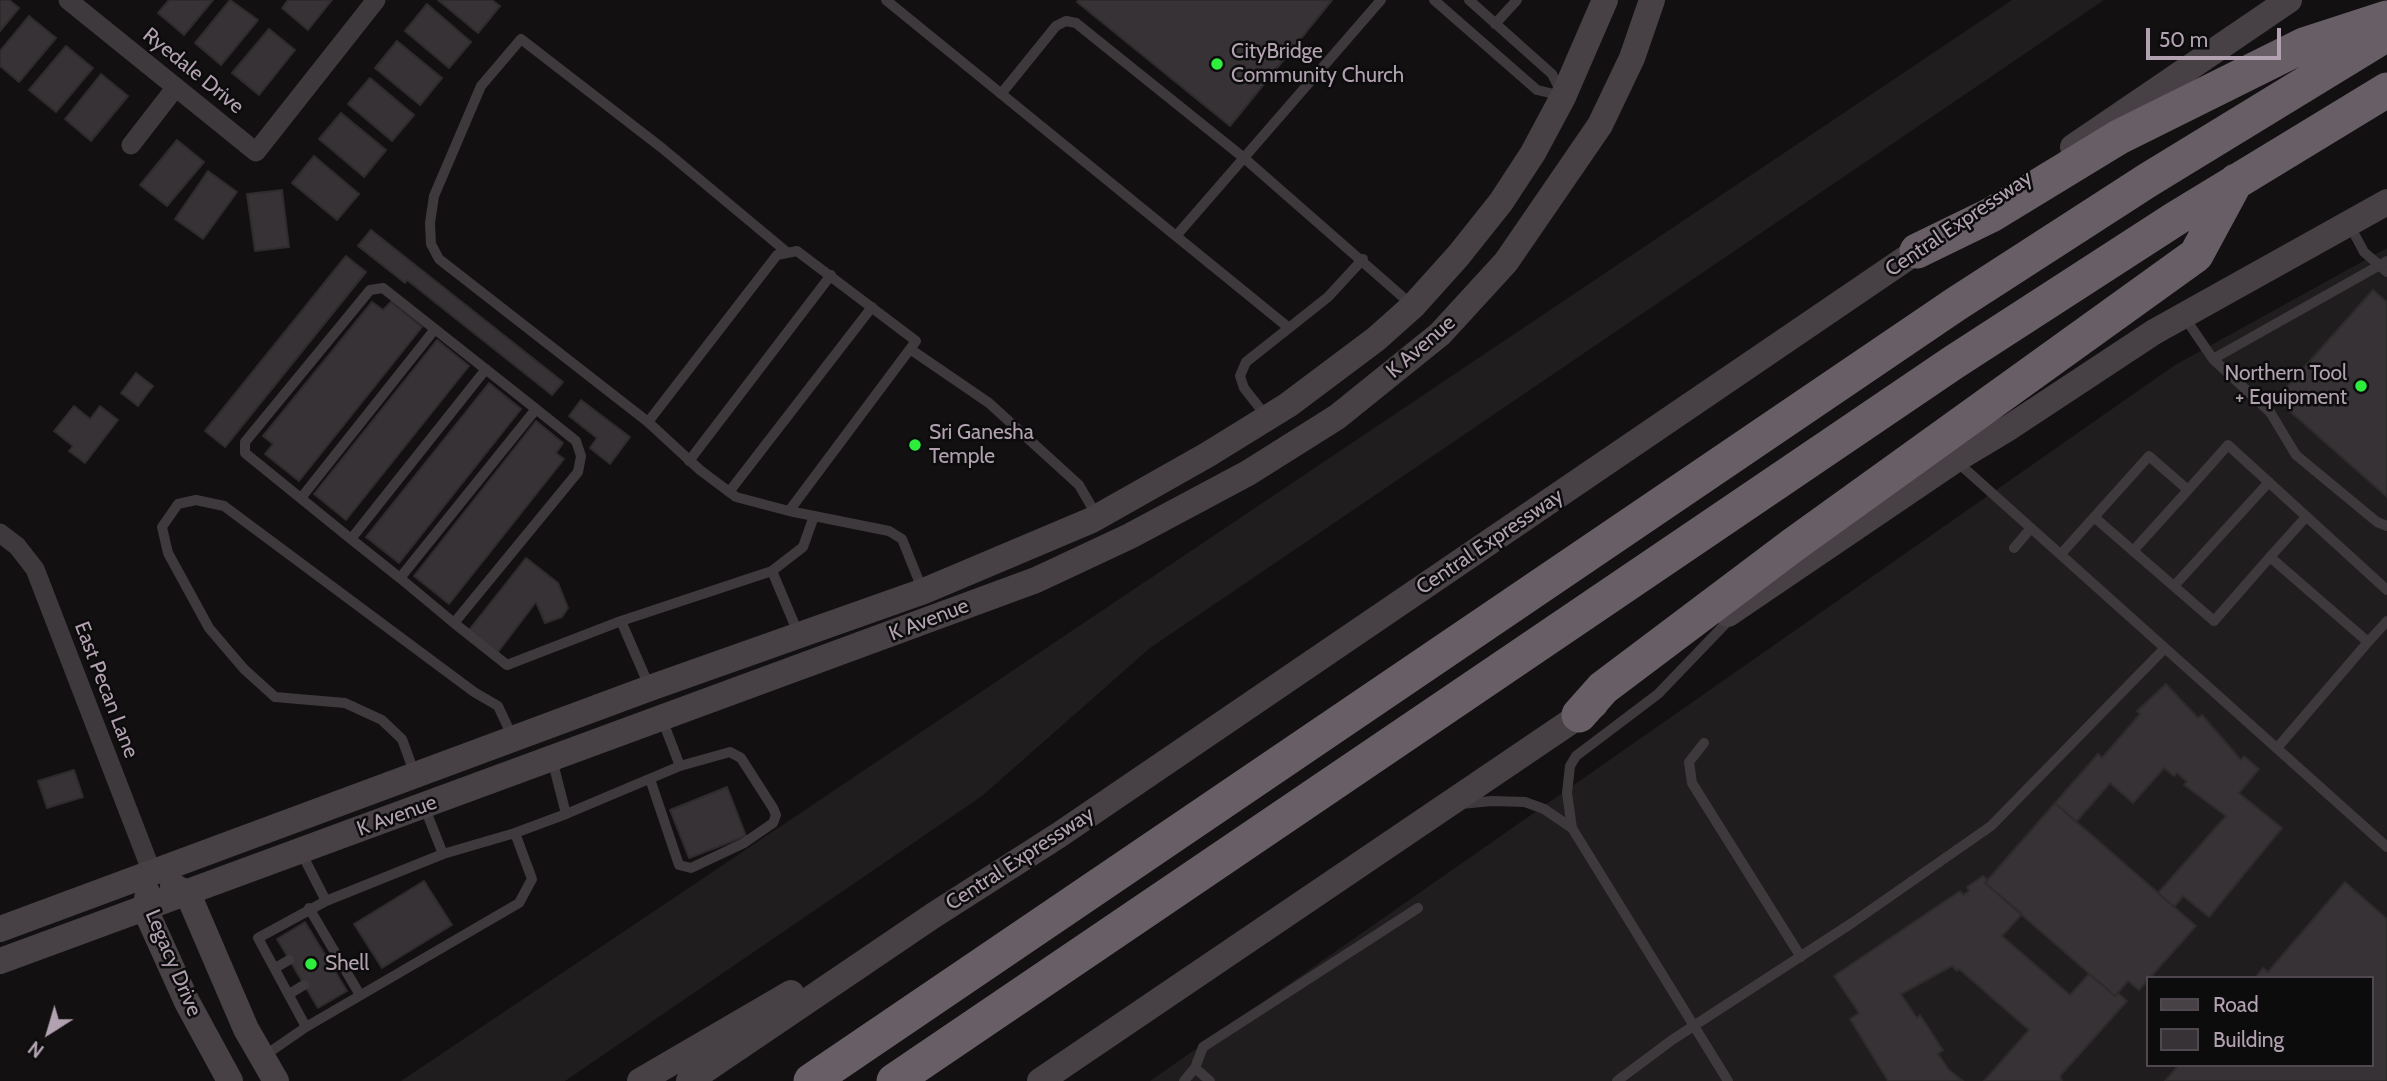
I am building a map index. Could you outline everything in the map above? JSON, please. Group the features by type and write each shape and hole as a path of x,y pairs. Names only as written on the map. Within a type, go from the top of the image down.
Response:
{"highway":[{"path":"1917,251 1991,215 2119,137 2279,57 2304,45 2387,18"},
{"path":"811,1081 1956,304 2148,180 2387,34"},
{"path":"894,1081 1921,384 2236,181 2387,90"},
{"path":"1580,715 1603,688 1782,553 2196,255 2236,181"}],"main road":[{"name":"K Avenue","path":"0,929 153,875 650,688 924,591 1098,516 1268,417 1330,375 1413,306 1501,202 1533,153 1563,97 1605,0"},
{"name":"K Avenue","path":"0,961 552,759 660,716 908,629 1035,580 1130,536 1288,450 1337,417 1440,334 1506,262 1600,125 1632,58 1652,0"},
{"name":"Central Expressway","path":"689,1081 951,904 1059,835 2288,0"},
{"path":"1563,97 1600,125"},
{"path":"1040,1081 1955,460 2183,315 2387,202"},
{"path":"1413,306 1440,334"},
{"path":"650,688 660,716"},
{"path":"416,776 424,806"},
{"name":"Legacy Drive","path":"229,1079 187,1002 145,909 153,875 188,894 261,1058 276,1081"},
{"path":"640,1081 951,904"},
{"path":"229,1079 261,1058"},
{"path":"1050,1081 1074,1058"}],"street":[{"name":"Ryedale Drive","path":"68,0 256,152 376,0"},
{"path":"131,145 176,87"},
{"name":"East Pecan Lane","path":"0,533 17,546 35,569 153,875"}],"lane":[{"path":"886,0 1289,328"},
{"path":"1176,236 1381,0"},
{"path":"1434,0 1537,90 1563,97"},
{"path":"1469,0 1552,74 1563,97"},
{"path":"1495,24 1517,0"},
{"path":"1001,94 1056,26 1066,21 1076,23 1244,158 1363,258 1413,306"},
{"path":"788,253 662,148 521,39 481,86 434,197 430,223 439,259 648,422 729,492 736,497 789,511 889,531 902,539 924,591"},
{"path":"2214,359 2384,266 2364,252 2348,223"},
{"path":"648,422 776,255 797,251 916,341 789,511"},
{"path":"1268,417 1244,388 1240,376 1245,362 1328,297 1363,258"},
{"path":"690,461 831,275"},
{"path":"454,622 578,472 581,456 576,441 486,369 383,288 370,290 245,442 245,453 507,665 621,621 772,571 803,547 814,516"},
{"path":"729,492 872,307"},
{"path":"2183,315 2214,359 2270,412 2296,455 2377,522 2387,526"},
{"path":"301,498 435,329"},
{"path":"911,349 989,403 1079,485 1098,516"},
{"path":"351,539 486,369"},
{"path":"400,578 536,410"},
{"path":"2133,551 2228,445 2387,590"},
{"path":"2061,554 2149,456 2188,490"},
{"path":"1955,460 2387,847"},
{"path":"2174,586 2269,482"},
{"path":"416,776 402,739 382,720 345,703 275,697 244,669 209,628 168,553 162,527 178,504 196,500 224,506 474,692 498,706 514,739"},
{"path":"2094,517 2214,621 2306,517"},
{"path":"2014,548 2031,528"},
{"path":"2270,557 2368,642"},
{"path":"772,571 799,635"},
{"path":"1572,828 1567,793 1570,766 1576,756 1658,694 1746,601"},
{"path":"621,621 650,688"},
{"path":"2277,748 2387,621"},
{"path":"1617,1081 1991,826 2165,648"},
{"path":"660,716 680,766"},
{"path":"1704,743 1689,762 1692,783 1801,957"},
{"path":"306,1027 257,937 309,908 443,854 566,814 680,766 730,752 741,758 776,815 773,823 744,842 691,868 679,866 650,779"},
{"path":"552,759 566,814"},
{"path":"1447,806 1492,801 1525,802 1545,809 1572,828 1728,1081"},
{"path":"424,806 443,854"},
{"path":"261,1058 306,1027 519,903 532,879 514,833"},
{"path":"301,852 326,901"},
{"path":"309,908 337,966 360,995"},
{"path":"1184,1081 1195,1068 1203,1047 1418,908"},
{"path":"275,968 289,960"},
{"path":"289,994 304,985"},
{"path":"1195,1068 1210,1081"}],"shaded area":[{"path":"2012,0 2104,0 1150,648 982,796 565,1081 401,1081"},
{"path":"2387,248 2387,1081 1150,1081 2175,365"}],"building":[{"path":"0,0 9,0 19,8 0,31"},
{"path":"169,0 213,0 184,35 158,13"},
{"path":"230,0 258,20 221,65 195,43"},
{"path":"288,0 332,0 308,30 282,8"},
{"path":"438,0 492,0 500,6 478,33"},
{"name":"CityBridge Community Church","path":"1332,0 1230,126 1077,2"},
{"path":"427,4 471,42 449,68 405,31"},
{"path":"29,16 56,38 19,82 0,66 0,51"},
{"path":"269,29 295,50 259,95 232,73"},
{"path":"397,41 442,78 420,105 375,68"},
{"path":"66,46 93,68 56,112 29,90"},
{"path":"101,74 128,96 91,141 65,119"},
{"path":"370,78 414,115 392,141 348,104"},
{"path":"341,113 386,150 364,177 319,139"},
{"path":"177,140 204,162 167,206 140,185"},
{"path":"314,156 359,194 337,220 292,183"},
{"path":"208,171 237,192 203,239 175,219"},
{"path":"282,190 289,247 255,251 247,194"},
{"path":"371,230 563,382 552,395 407,280 405,283 358,246"},
{"path":"346,256 366,272 225,447 205,431"},
{"path":"2373,290 2387,302 2387,497 2276,399"},
{"path":"372,302 383,310 391,302 422,327 299,481 265,454 273,444 263,436"},
{"path":"437,340 469,366 346,520 314,494"},
{"path":"136,373 153,386 138,406 121,393"},
{"path":"489,383 521,409 399,563 366,537"},
{"path":"581,400 630,437 610,464 590,448 597,438 569,416"},
{"path":"74,406 90,419 100,406 118,420 85,463 69,451 73,446 54,431"},
{"path":"536,421 563,443 556,453 564,459 449,604 414,576"},
{"path":"526,558 558,583 568,608 562,617 545,623 536,602 498,652 469,630"},
{"path":"2166,684 2198,718 2202,715 2241,760 2244,756 2259,769 2239,793 2282,828 2209,917 2183,896 2174,907 2158,893 2226,816 2184,785 2187,782 2177,773 2174,776 2164,768 2133,803 2110,783 2076,822 2055,803 2098,754 2102,758 2140,714 2137,711"},
{"path":"74,770 83,797 47,808 38,781"},
{"path":"727,787 746,836 689,858 670,810"},
{"path":"2055,803 2196,926 2151,976 2146,976 2146,982 2139,990 2128,981 2115,996 1985,883"},
{"path":"1983,876 1988,880 1985,883 2022,914 2002,936 2070,995 2089,974 2115,996 2118,993 2127,1001 2060,1076 2062,1081 1984,1081 2029,1030 1959,969 1957,971 1952,966 1901,994 1917,1018 1920,1015 1943,1050 1938,1054 1949,1070 1963,1081 1888,1081 1850,1019 1859,1013 1834,976 1960,891 1963,895 1969,891 1967,887"},
{"path":"424,881 452,925 382,968 354,924"},
{"path":"2345,882 2387,919 2387,1081 2165,1081 2177,1067 2373,1067 2373,976 2257,976 2263,968 2268,972"},
{"name":"Shell","path":"305,922 347,991 318,1008 277,939"}],"place":[{"name":"CityBridge Community Church","path":"1217,64"},
{"name":"Northern Tool + Equipment","path":"2361,386"},
{"name":"Sri Ganesha Temple","path":"915,445"},
{"name":"Shell","path":"311,964"}]}
